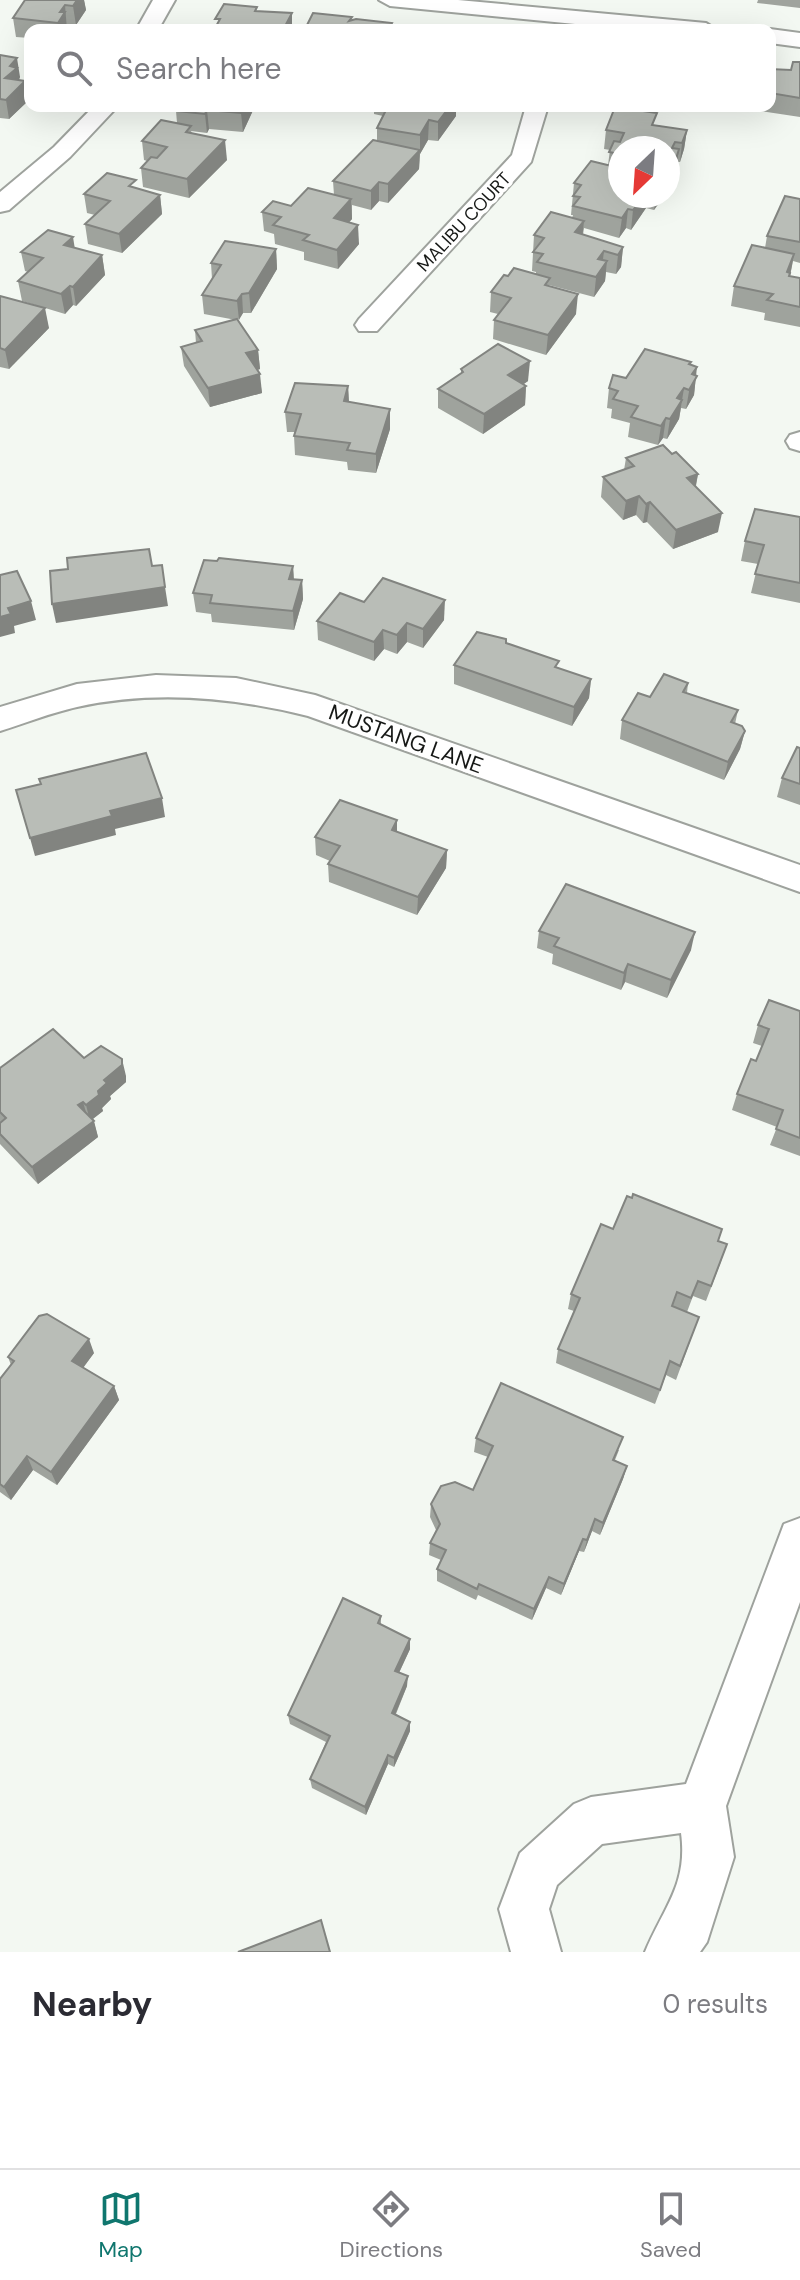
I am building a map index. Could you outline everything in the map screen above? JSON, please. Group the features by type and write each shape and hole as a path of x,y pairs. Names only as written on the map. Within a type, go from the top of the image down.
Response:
{"street":[{"path":"150,24 164,0"},
{"path":"390,0 581,24"},
{"path":"776,37 800,40"},
{"path":"0,205 62,152 101,112"},
{"name":"MALIBU COURT","path":"368,325 523,157 535,112"},
{"name":"MUSTANG LANE","path":"0,719 62,699 132,687 203,685 260,692 315,706 800,879"},
{"path":"670,1952 689,1924 709,1857 702,1806 800,1540"},
{"path":"536,1952 524,1909 537,1870 591,1821 702,1806"}],"building":[{"path":"25,0 77,0 73,6 65,5 60,12 65,12 58,23 13,18"},
{"path":"224,4 257,7 255,11 292,13 286,24 217,24 220,19 215,19"},
{"path":"313,13 352,17 349,21 392,23 391,24 308,24"},
{"path":"0,55 17,58 10,66 17,68 5,78 24,82 6,100 0,99"},
{"path":"793,62 800,62 800,98 776,94 776,69 791,70"},
{"path":"385,112 446,112 438,122 429,120 420,135 377,128"},
{"path":"613,112 657,113 652,125 687,130 682,143 680,136 623,136 624,133 606,130"},
{"path":"161,120 191,126 186,132 225,140 187,179 141,168 167,147 142,141"},
{"path":"373,140 420,150 388,184 379,182 371,191 333,181"},
{"path":"591,161 608,165 608,208 635,208 628,209 622,218 573,206 580,197 573,196 581,185 574,183"},
{"path":"107,173 136,180 129,186 160,195 119,234 85,224 110,201 84,194"},
{"path":"308,188 351,199 334,218 358,225 337,250 303,240 309,235 273,225 281,217 262,212 273,201 291,206"},
{"path":"785,196 800,199 800,242 767,236"},
{"path":"551,212 584,221 575,232 623,247 618,255 604,251 598,259 607,261 596,277 537,262 543,254 533,252 544,238 534,235"},
{"path":"48,230 73,237 64,245 102,255 73,287 61,294 18,281 43,258 21,252"},
{"path":"225,241 276,249 249,293 242,294 237,301 202,295 221,265 211,263"},
{"path":"752,245 794,254 787,272 789,276 800,278 800,307 767,300 773,294 734,286"},
{"path":"514,268 550,278 545,285 578,294 548,335 494,320 511,298 491,292"},
{"path":"0,296 45,308 5,350 0,348"},
{"path":"237,319 258,350 246,353 260,374 208,388 181,347 202,341 195,330"},
{"path":"498,344 530,361 508,375 526,386 484,414 438,389 463,372 461,369"},
{"path":"645,349 691,362 689,364 697,367 692,374 697,376 689,390 684,388 677,398 682,400 670,419 666,418 661,426 631,417 638,406 613,399 618,391 609,388 613,375 626,378"},
{"path":"295,383 348,386 344,401 390,409 376,454 347,450 350,443 294,436 301,414 285,412"},
{"path":"663,445 672,454 676,452 698,474 687,478 722,513 676,530 650,502 646,504 639,496 626,501 603,477 634,466 626,458"},
{"path":"755,509 800,517 800,583 755,574 764,545 745,541"},
{"path":"149,549 152,566 162,565 165,587 52,604 50,571 68,569 67,558"},
{"path":"219,558 293,566 289,579 302,580 293,611 210,603 212,595 193,593 204,560 217,561"},
{"path":"17,571 31,601 8,608 11,614 0,617 0,575"},
{"path":"383,578 445,600 423,629 407,623 397,635 383,630 374,642 317,621 340,593 364,602"},
{"path":"477,632 506,639 506,643 559,661 555,667 591,679 574,707 454,665"},
{"path":"664,674 688,683 683,692 738,710 731,722 742,726 745,731 728,762 622,720 638,693 650,697"},
{"path":"797,747 800,748 800,784 782,778"},
{"path":"146,753 162,798 110,811 112,816 30,838 16,790 41,784 39,779"},
{"path":"340,800 397,820 392,830 447,850 418,897 328,864 340,846 315,837"},
{"path":"566,884 695,932 671,980 628,964 624,973 554,946 559,938 539,931"},
{"path":"769,1000 800,1011 800,1138 776,1129 783,1110 737,1094 751,1059 756,1061 769,1029 758,1025"},
{"path":"53,1029 84,1058 101,1046 122,1059 122,1065 104,1080 107,1083 98,1091 99,1095 86,1105 83,1102 78,1105 94,1121 32,1167 0,1134 0,1123 6,1118 0,1112 0,1068"},
{"path":"633,1194 722,1229 718,1241 727,1244 711,1286 698,1281 691,1298 677,1292 672,1306 699,1317 680,1366 670,1361 660,1390 558,1349 580,1298 571,1294 601,1224 613,1229 627,1196 632,1198"},
{"path":"47,1314 89,1339 72,1361 114,1386 51,1472 27,1456 4,1487 0,1484 0,1379 14,1361 8,1357 39,1316"},
{"path":"501,1383 623,1437 613,1460 627,1466 603,1523 595,1519 564,1584 549,1577 534,1609 479,1584 477,1589 437,1569 446,1550 430,1543 440,1524 431,1504 441,1486 455,1482 473,1490 493,1446 476,1438"},
{"path":"343,1598 381,1616 378,1623 410,1639 395,1671 408,1676 392,1713 410,1722 394,1758 388,1755 365,1807 310,1779 330,1736 288,1715"},
{"path":"321,1920 330,1952 238,1952"}]}
